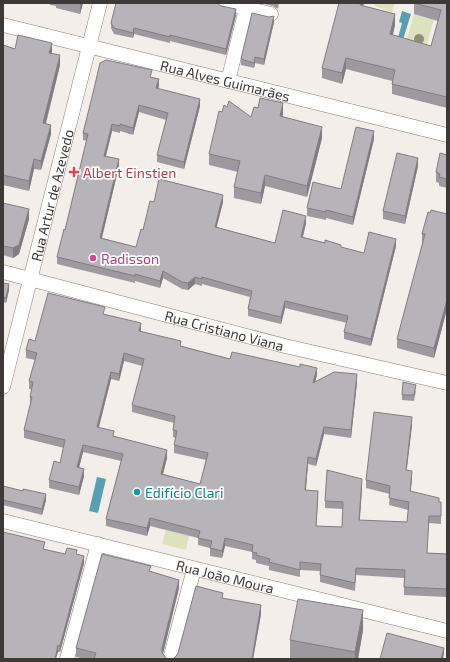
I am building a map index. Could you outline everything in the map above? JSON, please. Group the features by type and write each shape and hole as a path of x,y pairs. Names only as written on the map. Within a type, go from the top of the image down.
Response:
{"street":[{"name":"Rua Artur de Azevedo","path":"3,387 100,3"},
{"path":"223,3 271,14"},
{"path":"228,81 246,9"},
{"name":"Rua Alves Guimarães","path":"3,24 447,135"},
{"name":"Rua Cristiano Viana","path":"3,272 285,346 447,383"},
{"name":"Rua João Moura","path":"3,521 447,631"},
{"path":"67,659 98,544"},
{"path":"170,659 194,569"}],"green space":[{"path":"375,3 395,3 392,12 374,6"},
{"path":"414,14 434,19 424,55 404,49"},
{"path":"166,530 189,536 186,550 162,544"}],"water":[{"path":"402,11 411,14 401,46 396,45 402,23 399,22"},
{"path":"97,477 106,479 98,513 89,511"}],"building":[{"path":"116,3 217,3 221,6 236,9 226,49 134,28 133,33 114,28 111,23"},
{"path":"339,3 361,3 360,5 395,14 390,34 431,46 441,10 414,3 447,3 447,97 392,84 395,70 346,58 342,73 322,68"},
{"path":"252,13 269,17 274,16 264,59 255,57 254,63 241,59"},
{"path":"18,35 52,43 49,53 60,55 43,123 51,125 41,161 34,159 29,181 3,175 3,45 15,49"},
{"path":"106,60 152,70 150,77 159,79 156,88 200,99 184,162 157,155 168,113 139,105 133,128 120,124 120,126 112,124 104,156 119,159 100,238 136,247 141,229 143,230 150,201 154,202 159,179 223,195 215,227 275,243 283,210 306,216 301,237 325,243 325,240 341,245 341,247 364,253 369,232 396,239 371,339 344,332 348,316 285,301 281,317 248,309 252,291 202,277 202,279 195,277 188,283 182,282 163,271 160,281 57,257 88,134 83,133 100,63"},
{"path":"260,98 283,103 280,116 322,127 307,186 265,175 261,193 234,187 240,161 209,154 219,111 222,112 224,105 227,107 229,101 251,117 254,107 258,108"},
{"path":"356,127 374,131 353,217 326,210 326,212 307,208 313,182 341,189"},
{"path":"397,153 418,158 405,216 383,211"},
{"path":"440,153 447,155 447,179 439,177 440,174 436,172"},
{"path":"3,203 29,209 19,245 13,248 3,246"},
{"path":"431,210 447,214 447,300 434,348 397,339 425,234 422,234 428,212 430,213"},
{"path":"3,283 9,284 6,298 3,297"},
{"path":"48,293 105,307 103,314 141,323 139,331 181,341 180,346 230,359 232,352 300,367 300,364 317,368 313,383 334,372 357,374 351,430 324,427 316,459 308,457 305,490 318,491 316,526 342,527 343,502 325,501 327,470 362,479 359,520 407,522 409,502 389,498 390,486 366,480 374,412 412,417 406,470 412,471 410,491 439,498 439,502 441,502 441,516 429,516 427,553 447,554 447,589 404,587 405,570 356,568 355,583 320,575 321,564 300,562 300,570 269,562 270,559 256,555 257,553 252,552 253,545 225,538 222,551 210,548 212,541 198,538 200,531 150,518 147,528 106,519 123,454 83,445 77,467 84,469 79,487 49,480 54,461 60,463 65,440 24,430 32,397 30,397 33,382 29,381 37,353 26,350 29,339 35,341","holes":["124,353 144,359 132,405 175,416 173,430 177,431 174,445 208,453 200,484 161,474 167,450 113,436 114,431 97,427 111,372 119,374"]},
{"path":"403,382 416,385 414,395 402,395"},
{"path":"3,486 23,491 23,489 46,494 42,509 3,500"},
{"path":"3,532 45,542 43,549 65,554 67,548 77,550 76,554 84,556 60,646 58,645 55,659 3,659"},
{"path":"102,554 151,566 149,571 179,580 162,648 162,653 167,659 94,659 96,653 76,648"},
{"path":"196,586 223,593 222,598 261,605 252,659 173,659 178,653"},
{"path":"298,599 363,610 355,652 290,640"},
{"path":"387,633 444,648 441,659 380,659"}],"place":[{"name":"Albert Einstien","path":"74,172"},
{"name":"Radisson","path":"93,258"},
{"name":"Edifício Clari","path":"137,492"}]}
